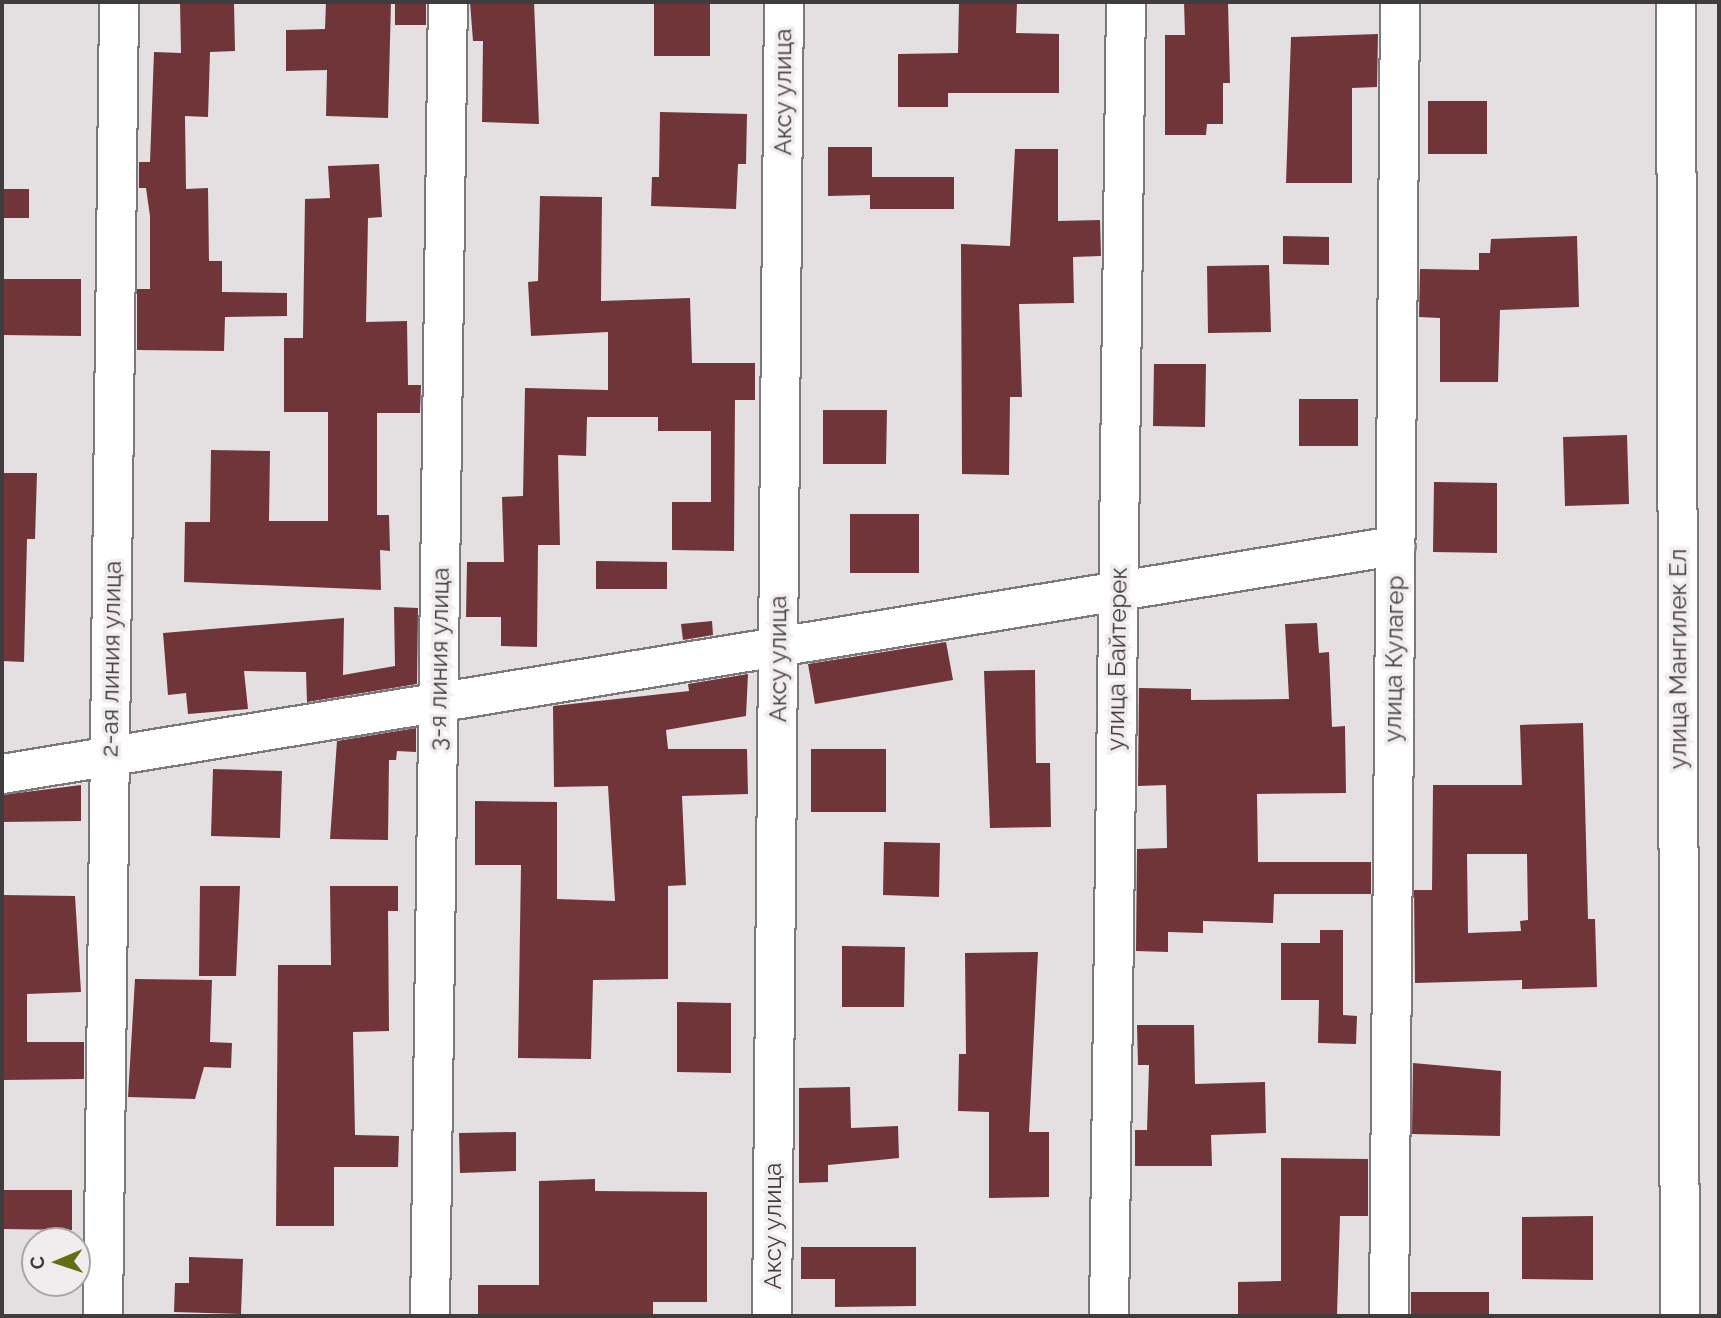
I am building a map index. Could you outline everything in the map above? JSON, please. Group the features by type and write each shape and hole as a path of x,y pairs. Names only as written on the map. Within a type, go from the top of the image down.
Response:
{"street":[{"name":"2-ая линия улица","path":"103,1316 118,2"},
{"name":"3-я линия улица","path":"430,1316 448,2"},
{"name":"Аксу улица","path":"772,1316 784,2"},
{"name":"улица Байтерек","path":"1109,1316 1126,2"},
{"name":"улица Кулагер","path":"1389,1316 1400,2"},
{"name":"улица Мангилек Ел","path":"1676,2 1680,1316"},
{"path":"2,774 1395,545"}],"building":[{"path":"180,2 234,2 235,51 210,52 208,117 185,116 186,189 208,188 209,261 222,261 222,292 287,293 287,316 225,317 224,351 137,350 137,289 150,289 150,216 146,188 139,188 139,162 150,162 154,52 181,53"},
{"path":"326,2 391,2 388,118 326,116 327,70 286,71 286,30 325,29"},
{"path":"395,2 426,2 426,25 395,25"},
{"path":"470,2 534,2 539,124 482,122 483,41 473,41"},
{"path":"654,2 710,2 710,56 654,56"},
{"path":"959,2 1017,2 1016,33 1059,34 1059,93 948,93 948,107 898,107 898,54 958,53"},
{"path":"1184,2 1228,2 1230,83 1223,83 1223,124 1207,124 1206,135 1165,135 1165,35 1185,35"},
{"path":"1378,34 1377,87 1352,88 1352,183 1286,183 1291,37"},
{"path":"1428,101 1487,101 1487,154 1428,154"},
{"path":"660,112 747,114 746,164 738,164 736,209 651,206 652,177 659,177"},
{"path":"828,147 872,147 872,177 954,177 954,209 870,209 870,195 828,196"},
{"path":"1015,149 1058,149 1058,221 1100,220 1101,256 1073,257 1074,303 1019,304 1022,397 1010,397 1009,475 962,474 961,244 1010,246"},
{"path":"379,164 382,217 368,218 366,322 407,321 408,385 421,385 420,413 377,413 377,515 389,515 390,551 380,550 381,590 184,582 185,522 210,522 211,450 270,451 269,521 328,521 328,412 284,412 284,338 303,338 305,199 330,198 328,166"},
{"path":"2,189 29,189 29,218 2,218"},
{"path":"540,196 602,197 601,301 690,298 692,363 755,363 755,400 735,400 734,551 672,550 672,502 711,502 711,431 658,431 658,417 587,417 586,456 558,455 560,545 538,545 537,647 501,646 501,617 466,617 467,562 504,562 502,497 523,496 525,388 608,390 608,332 531,336 528,282 538,281"},
{"path":"1283,236 1329,237 1329,265 1283,264"},
{"path":"1577,236 1579,307 1500,310 1498,382 1440,382 1440,318 1419,317 1420,269 1479,270 1479,253 1490,253 1491,239"},
{"path":"1269,265 1271,332 1208,333 1207,266"},
{"path":"3,279 81,279 81,336 2,335"},
{"path":"1154,364 1206,364 1205,427 1153,426"},
{"path":"1299,399 1358,399 1358,446 1299,446"},
{"path":"823,410 887,410 886,464 823,464"},
{"path":"1627,435 1629,504 1565,506 1563,437"},
{"path":"2,473 37,473 35,539 27,539 24,662 2,661"},
{"path":"1434,482 1497,483 1497,553 1433,552"},
{"path":"850,514 919,514 919,573 850,573"},
{"path":"596,561 667,562 667,589 596,589"},
{"path":"394,607 418,608 417,684 307,702 306,672 244,671 248,709 188,714 186,693 168,695 163,633 344,618 343,675 395,666"},
{"path":"712,621 713,635 683,640 681,624"},
{"path":"1317,623 1319,653 1329,652 1332,727 1345,726 1346,793 1257,794 1258,862 1371,862 1371,894 1274,894 1273,923 1203,921 1203,933 1168,932 1168,952 1136,951 1137,849 1167,848 1166,785 1138,786 1139,688 1191,689 1191,700 1289,699 1285,624"},
{"path":"946,642 953,680 815,704 808,664"},
{"path":"1035,670 1036,763 1050,763 1051,827 990,828 984,671"},
{"path":"748,674 746,716 666,730 668,749 747,749 748,794 682,796 686,885 668,886 668,979 593,980 591,1059 518,1058 521,865 475,865 475,801 557,802 557,899 615,901 608,786 554,787 553,706 689,691 688,684"},
{"path":"1583,723 1588,919 1595,919 1597,987 1522,989 1522,980 1415,983 1414,890 1432,890 1433,785 1522,785 1520,725","holes":["1467,854 1527,854 1528,920 1520,921 1521,931 1468,933"]},
{"path":"416,728 416,752 397,751 396,760 389,760 388,840 330,839 337,741"},
{"path":"811,749 886,749 886,812 811,812"},
{"path":"213,769 282,771 280,838 211,836"},
{"path":"81,785 81,821 2,822 2,795"},
{"path":"884,842 940,843 939,897 883,895"},
{"path":"200,886 240,886 236,976 199,976"},
{"path":"330,886 398,886 398,911 388,911 389,1031 353,1032 355,1135 399,1136 398,1167 334,1167 334,1226 276,1226 278,965 331,965"},
{"path":"2,895 75,896 81,992 27,994 27,1042 84,1042 84,1079 2,1080"},
{"path":"1320,930 1343,930 1343,1015 1357,1016 1356,1044 1318,1043 1319,1000 1281,1000 1281,943 1320,943"},
{"path":"842,946 905,947 904,1007 842,1007"},
{"path":"1038,952 1029,1132 1049,1132 1049,1197 989,1198 989,1112 958,1111 959,1054 966,1054 965,953"},
{"path":"135,979 212,980 210,1042 232,1043 231,1068 204,1067 195,1099 128,1097"},
{"path":"677,1002 731,1003 731,1073 677,1072"},
{"path":"1137,1025 1194,1025 1195,1084 1265,1082 1266,1133 1211,1135 1212,1166 1135,1166 1135,1130 1147,1130 1149,1065 1138,1065"},
{"path":"1413,1063 1501,1071 1500,1136 1412,1134"},
{"path":"850,1087 851,1128 898,1126 899,1158 828,1165 828,1182 799,1183 799,1088"},
{"path":"516,1132 516,1171 460,1173 459,1133"},
{"path":"1281,1158 1368,1159 1368,1216 1340,1216 1337,1316 1238,1316 1238,1282 1281,1281"},
{"path":"595,1179 595,1191 707,1192 707,1302 653,1302 653,1316 478,1316 478,1285 539,1285 539,1181"},
{"path":"2,1190 72,1190 72,1227 2,1229"},
{"path":"1593,1216 1593,1280 1522,1279 1522,1217"},
{"path":"801,1247 916,1247 916,1306 835,1307 835,1279 801,1279"},
{"path":"189,1257 243,1259 241,1314 174,1312 175,1283 189,1283"},
{"path":"1411,1292 1489,1292 1489,1316 1411,1316"}]}
